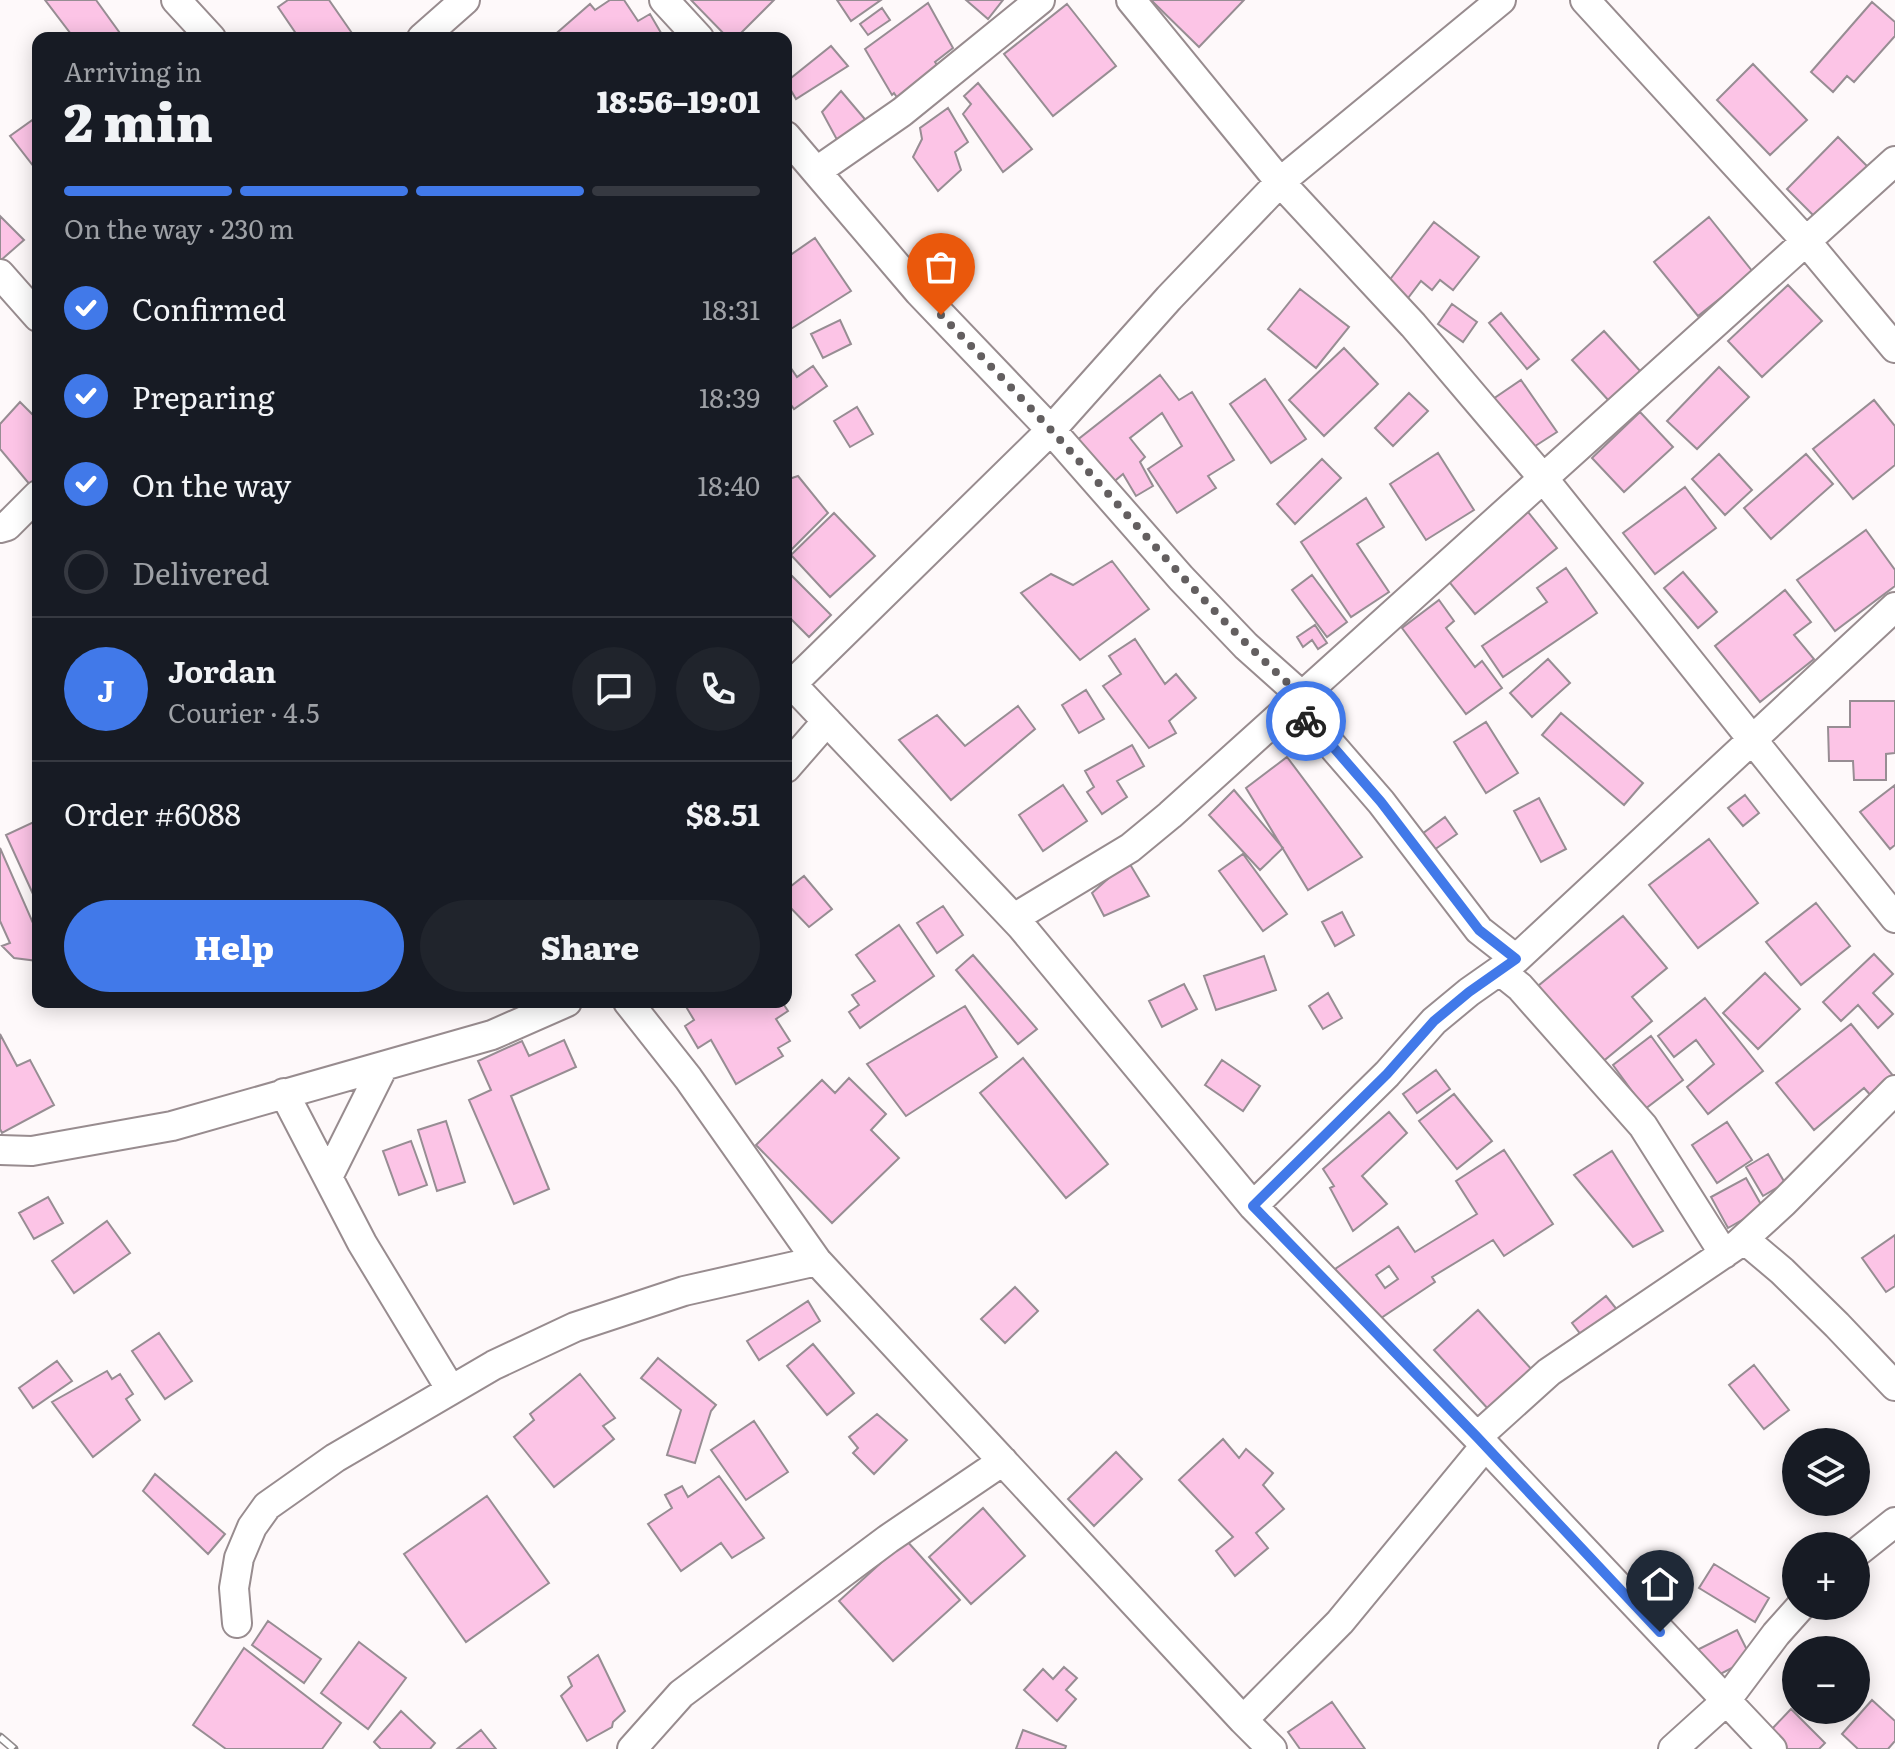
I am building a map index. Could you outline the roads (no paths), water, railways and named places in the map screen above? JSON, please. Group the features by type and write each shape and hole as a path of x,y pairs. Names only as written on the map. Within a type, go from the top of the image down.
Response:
{"street":[{"path":"176,0 205,32"},
{"path":"429,32 465,0"},
{"path":"664,0 693,32"},
{"path":"817,171 902,112 1040,0"},
{"path":"1131,0 1280,182 1413,325 1543,478 1895,918"},
{"path":"792,678 1051,430 1169,298 1280,182 1501,0"},
{"path":"1585,0 1805,240 1895,348"},
{"path":"792,143 919,292 1051,430 1181,578 1296,702 1381,802 1508,965 1520,987 1643,1126 1734,1247 1804,1293 1895,1386"},
{"path":"1014,918 1130,848 1895,161"},
{"path":"0,274 32,311"},
{"path":"0,528 7,526 32,501"},
{"path":"1253,1206 1387,1074 1434,1021 1508,965 1895,607"},
{"path":"792,684 1014,918 1253,1206 1772,1749"},
{"path":"792,761 827,721"},
{"path":"0,1150 32,1151 172,1126 492,1035 553,1008"},
{"path":"633,1008 688,1078 817,1261 1272,1749"},
{"path":"328,1177 383,1067"},
{"path":"1243,1720 1340,1622 1481,1442 1549,1372 1734,1247 1783,1203 1895,1090"},
{"path":"284,1093 392,1296 451,1390"},
{"path":"237,1623 234,1588 239,1558 252,1527 267,1506 335,1458 494,1365 575,1327 684,1291 817,1261"},
{"path":"632,1749 681,1694 888,1539 1003,1461"},
{"path":"1870,1542 1895,1522"},
{"path":"1673,1749 1725,1702 1790,1620"}],"railway":[{"path":"0,1737 14,1749"}]}
